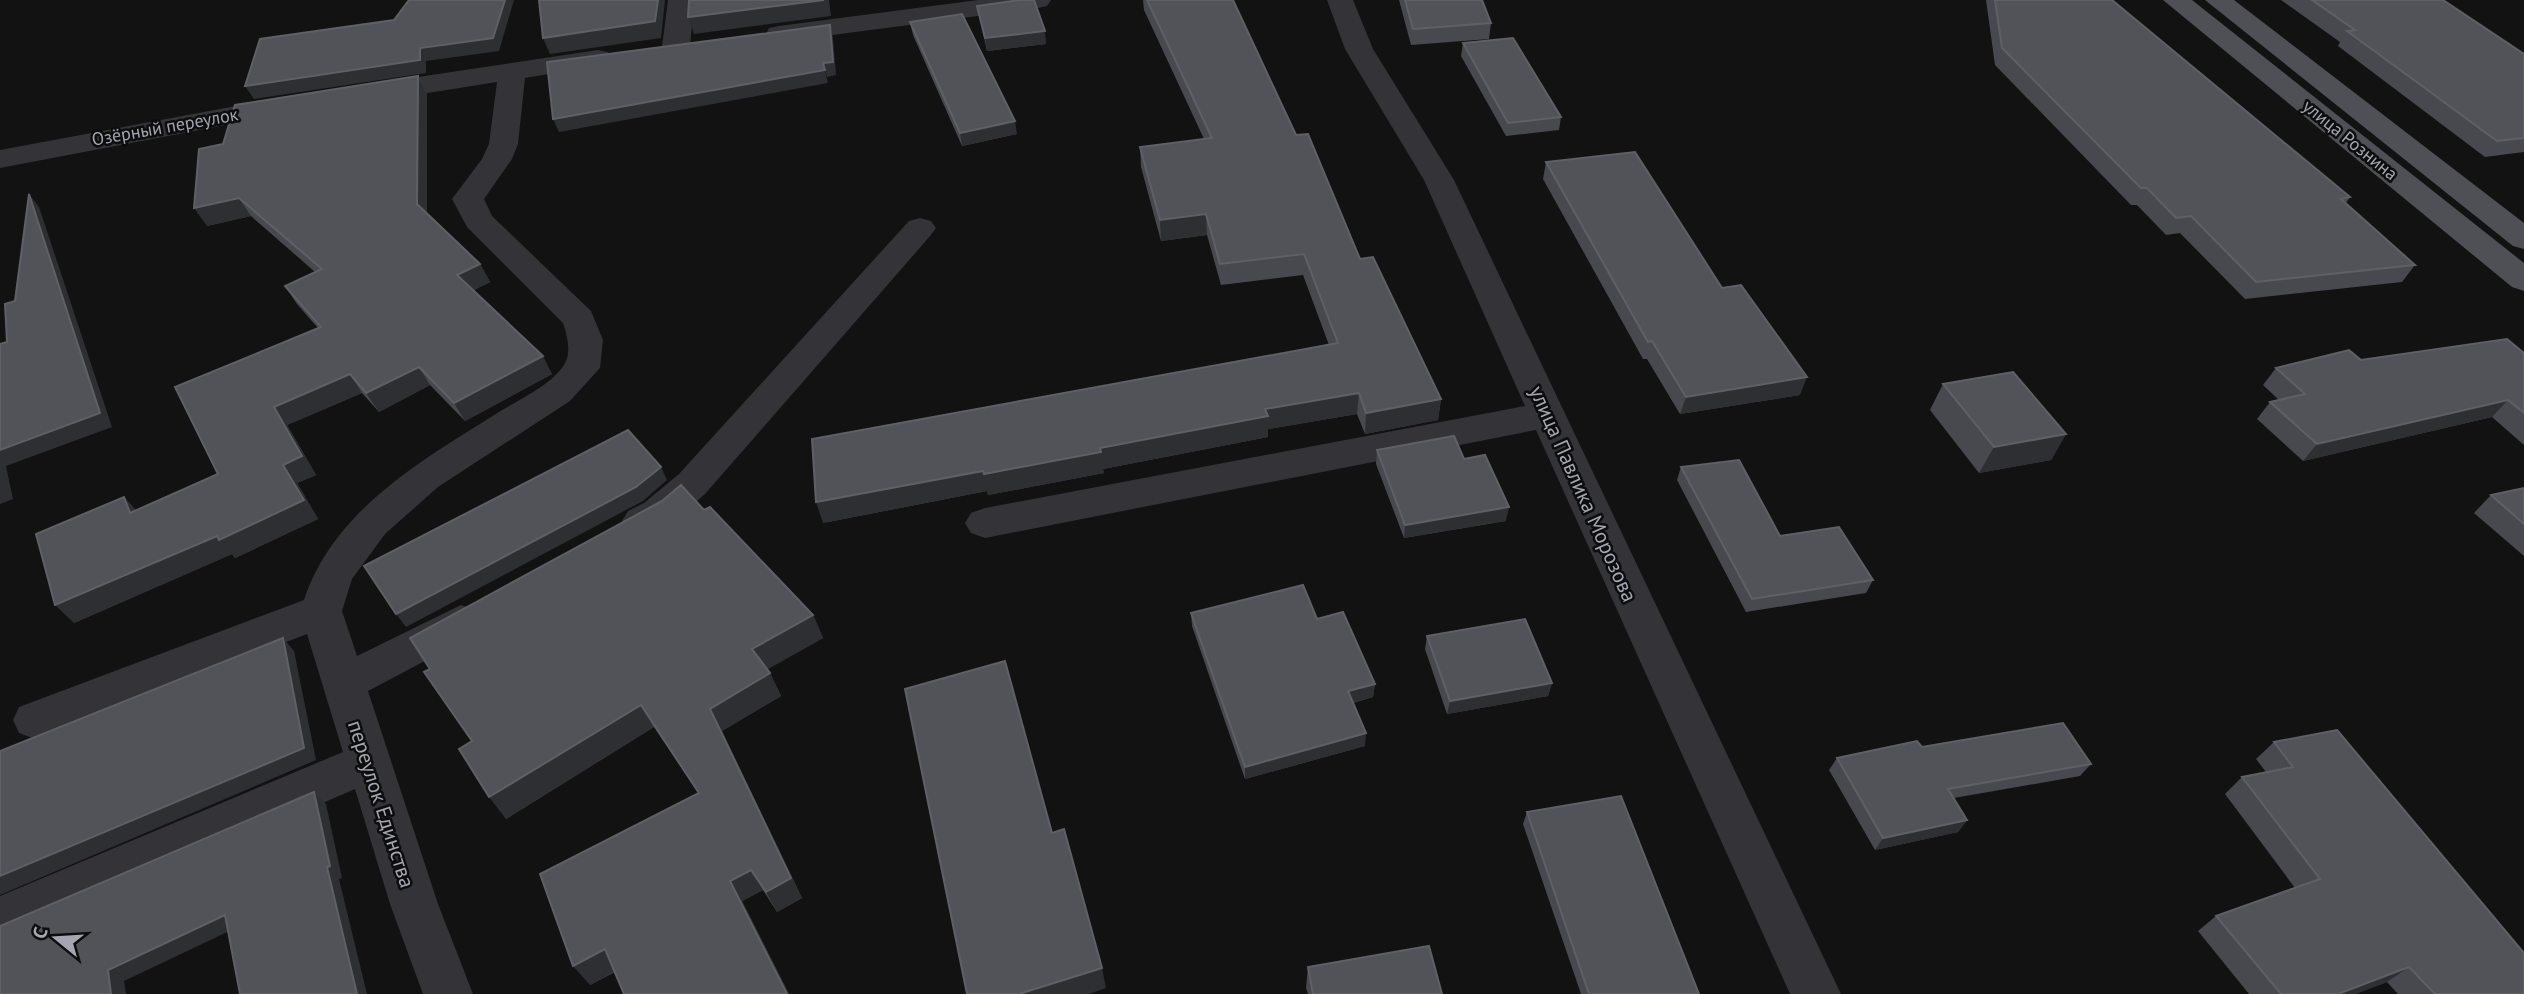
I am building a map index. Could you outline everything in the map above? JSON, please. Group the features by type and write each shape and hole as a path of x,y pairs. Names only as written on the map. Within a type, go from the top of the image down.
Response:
{"main road":[{"name":"улица Рознина","path":"2176,0 2524,280"},
{"name":"улица Рознина","path":"2218,0 2524,239"}],"street":[{"path":"350,96 662,49 681,0"},
{"path":"756,37 1038,0"},
{"name":"улица Павлика Морозова","path":"1340,0 1359,49 1438,180 1816,994"},
{"path":"36,720 321,611 333,573 371,524 425,477 556,392 582,368 586,340 579,319 478,220 468,200 499,156 505,139 512,71"},
{"name":"Озёрный переулок","path":"0,159 309,102"},
{"path":"611,538 658,513 692,484 920,228"},
{"path":"985,523 1548,415"},
{"path":"342,684 495,603"},
{"name":"переулок Единства","path":"321,611 414,904 448,994"},
{"path":"0,920 369,762"}],"building":[{"path":"409,0 505,0 493,38 420,48 420,60 245,86 260,39 394,20"},
{"path":"539,0 658,0 655,21 543,38"},
{"path":"689,0 824,0 688,17"},
{"path":"1034,0 1045,31 985,38 977,6"},
{"path":"1147,0 1233,0 1296,135 1308,134 1360,259 1373,257 1441,399 1366,413 1359,393 1265,409 1268,416 1100,448 1101,452 816,502 812,439 1338,343 1304,254 1220,264 1206,214 1160,220 1140,147 1212,138"},
{"path":"1405,0 1482,0 1491,23 1413,29"},
{"path":"1995,0 2112,0 2350,197 2341,199 2415,265 2256,282 2191,216 2176,218 2147,188 2141,188 2002,48"},
{"path":"2312,0 2443,0 2524,54 2524,138 2497,141 2347,31 2355,30"},
{"path":"962,14 1015,121 960,133 910,22"},
{"path":"830,25 833,62 823,63 825,70 553,119 547,62"},
{"path":"1513,38 1561,117 1508,123 1463,43"},
{"path":"418,76 417,204 480,264 457,275 543,356 454,403 419,367 366,393 350,374 274,407 302,456 283,465 304,500 219,540 217,536 55,605 36,534 124,497 130,513 218,474 175,387 321,327 285,286 322,269 239,198 194,208 199,149 223,144 235,105"},
{"path":"1635,152 1722,288 1741,285 1807,377 1686,397 1652,341 1648,342 1546,162"},
{"path":"29,194 100,413 0,450 0,344 7,342 5,304 15,301"},
{"path":"2507,339 2524,353 2524,413 2508,400 2317,444 2270,402 2305,394 2276,368 2349,350 2361,360"},
{"path":"2013,372 2066,434 1994,447 1943,384"},
{"path":"628,430 661,467 636,487 396,614 364,566"},
{"path":"1454,436 1464,459 1485,455 1509,507 1405,525 1377,450"},
{"path":"1739,460 1780,536 1839,527 1873,580 1752,599 1681,467"},
{"path":"681,485 704,510 710,507 813,615 752,649 770,673 710,709 791,878 766,892 751,870 730,881 787,994 624,994 605,949 573,966 540,874 699,793 641,705 489,797 459,749 472,741 424,672 430,669 410,638 662,501"},
{"path":"2524,488 2524,524 2491,495"},
{"path":"1303,585 1317,619 1343,612 1375,684 1348,691 1366,733 1245,767 1191,613"},
{"path":"1525,619 1552,683 1450,701 1427,636"},
{"path":"283,638 304,748 0,876 0,751"},
{"path":"1005,661 1052,833 1064,829 1102,968 1019,994 967,994 905,689"},
{"path":"2063,723 2091,764 1948,789 1967,820 1883,838 1837,758 1917,741 1922,747"},
{"path":"2337,730 2524,953 2524,994 2435,994 2409,967 2338,994 2281,994 2216,916 2320,879 2242,777 2293,767 2274,742"},
{"path":"314,792 330,866 327,867 357,994 240,994 225,915 108,970 111,994 0,994 0,926"},
{"path":"1621,796 1699,994 1589,994 1527,812"},
{"path":"1429,946 1442,994 1313,994 1308,967"}]}
